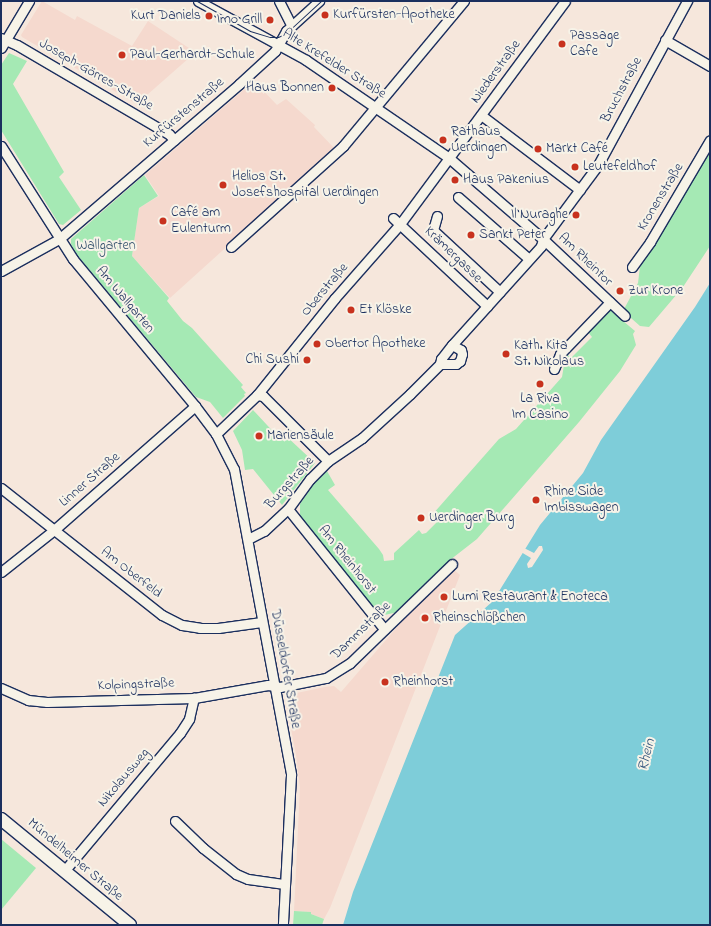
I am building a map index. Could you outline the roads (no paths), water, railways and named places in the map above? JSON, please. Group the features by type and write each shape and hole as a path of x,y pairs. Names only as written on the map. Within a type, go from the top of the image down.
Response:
{"main road":[{"name":"Mündelheimer Straße","path":"1,819 65,870 130,925"}],"street":[{"path":"2,42 30,1"},
{"name":"Alte Krefelder Straße","path":"198,1 306,60 376,106 449,158 543,239"},
{"path":"279,1 292,26"},
{"name":"Kurfürstenstraße","path":"1,271 59,239 231,92 279,45 286,31 319,1"},
{"path":"231,247 343,146 464,1"},
{"name":"Niederstraße","path":"449,158 565,1"},
{"name":"Bruchstraße","path":"543,239 598,165 687,1"},
{"path":"665,40 710,66"},
{"name":"Joseph-Görres-Straße","path":"2,42 17,45 156,126 169,134 174,140"},
{"path":"481,115 580,190"},
{"name":"Kronenstraße","path":"632,267 654,235 710,140"},
{"name":"Am Wallgarten","path":"1,146 73,259 195,406 216,434"},
{"name":"Oberstraße","path":"216,434 257,394 449,158"},
{"path":"458,197 529,259"},
{"path":"437,216 433,230 500,292"},
{"name":"Krämergasse","path":"397,221 487,306"},
{"name":"Burgstraße","path":"248,539 264,531 288,509 310,479 328,460 351,447 382,422 440,364 441,359 452,345 541,246 543,239"},
{"name":"Am Rheintor","path":"543,239 625,316"},
{"path":"554,369 560,354 610,302"},
{"path":"440,364 456,364 460,361 462,354 461,350 452,345"},
{"path":"257,394 263,396 328,460"},
{"name":"Linner Straße","path":"1,572 54,530 195,406"},
{"name":"Düsseldorfer Straße","path":"216,434 231,461 248,539 273,686 291,774 283,925"},
{"name":"Am Oberfeld","path":"1,488 162,615 182,625 200,628 218,628 262,622"},
{"name":"Am Rheinhorst","path":"288,509 384,629"},
{"name":"Dammstraße","path":"273,686 280,687 326,678 338,673 452,564"},
{"name":"Kolpingstraße","path":"1,688 28,700 47,702 194,698 268,685 273,686"},
{"name":"Nikolausweg","path":"65,870 180,733 189,719 194,698"},
{"path":"175,821 203,848 236,874 253,880 285,884"}],"water":[{"name":"Rhein","path":"710,283 710,925 343,925 353,892 455,635 493,601 540,525 583,473 601,440 695,307"}],"tram line":[{"path":"197,1 250,31 270,37 278,37 285,34 321,1"}],"place":[{"name":"Kurfürsten-Apotheke","path":"325,15"},
{"name":"Kurt Daniels","path":"209,16"},
{"name":"Imo Grill","path":"270,20"},
{"name":"Passage Cafe","path":"562,44"},
{"name":"Paul-Gerhardt-Schule","path":"122,55"},
{"name":"Haus Bonnen","path":"332,88"},
{"name":"Rathaus Uerdingen","path":"443,140"},
{"name":"Markt Café","path":"538,149"},
{"name":"Leutefeldhof","path":"575,167"},
{"name":"Haus Pakenius","path":"455,180"},
{"name":"Helios St. Josefshospital Uerdingen","path":"223,185"},
{"name":"Il Nuraghe","path":"576,215"},
{"name":"Café am Eulenturm","path":"163,221"},
{"name":"Sankt Peter","path":"471,235"},
{"name":"Zur Krone","path":"620,291"},
{"name":"Et Klöske","path":"351,310"},
{"name":"Obertor Apotheke","path":"317,344"},
{"name":"Kath. Kita St. Nikolaus","path":"506,354"},
{"name":"Chi Sushi","path":"307,360"},
{"name":"La Riva Im Casino","path":"540,384"},
{"name":"Mariensäule","path":"259,436"},
{"name":"Rhine Side Imbisswagen","path":"536,500"},
{"name":"Uerdinger Burg","path":"421,518"},
{"name":"Lumi Restaurant & Enoteca","path":"444,597"},
{"name":"Rheinschlößchen","path":"425,618"},
{"name":"Rheinhorst","path":"385,682"}],"park label":[{"name":"Wallgarten","path":"106,246"}]}
